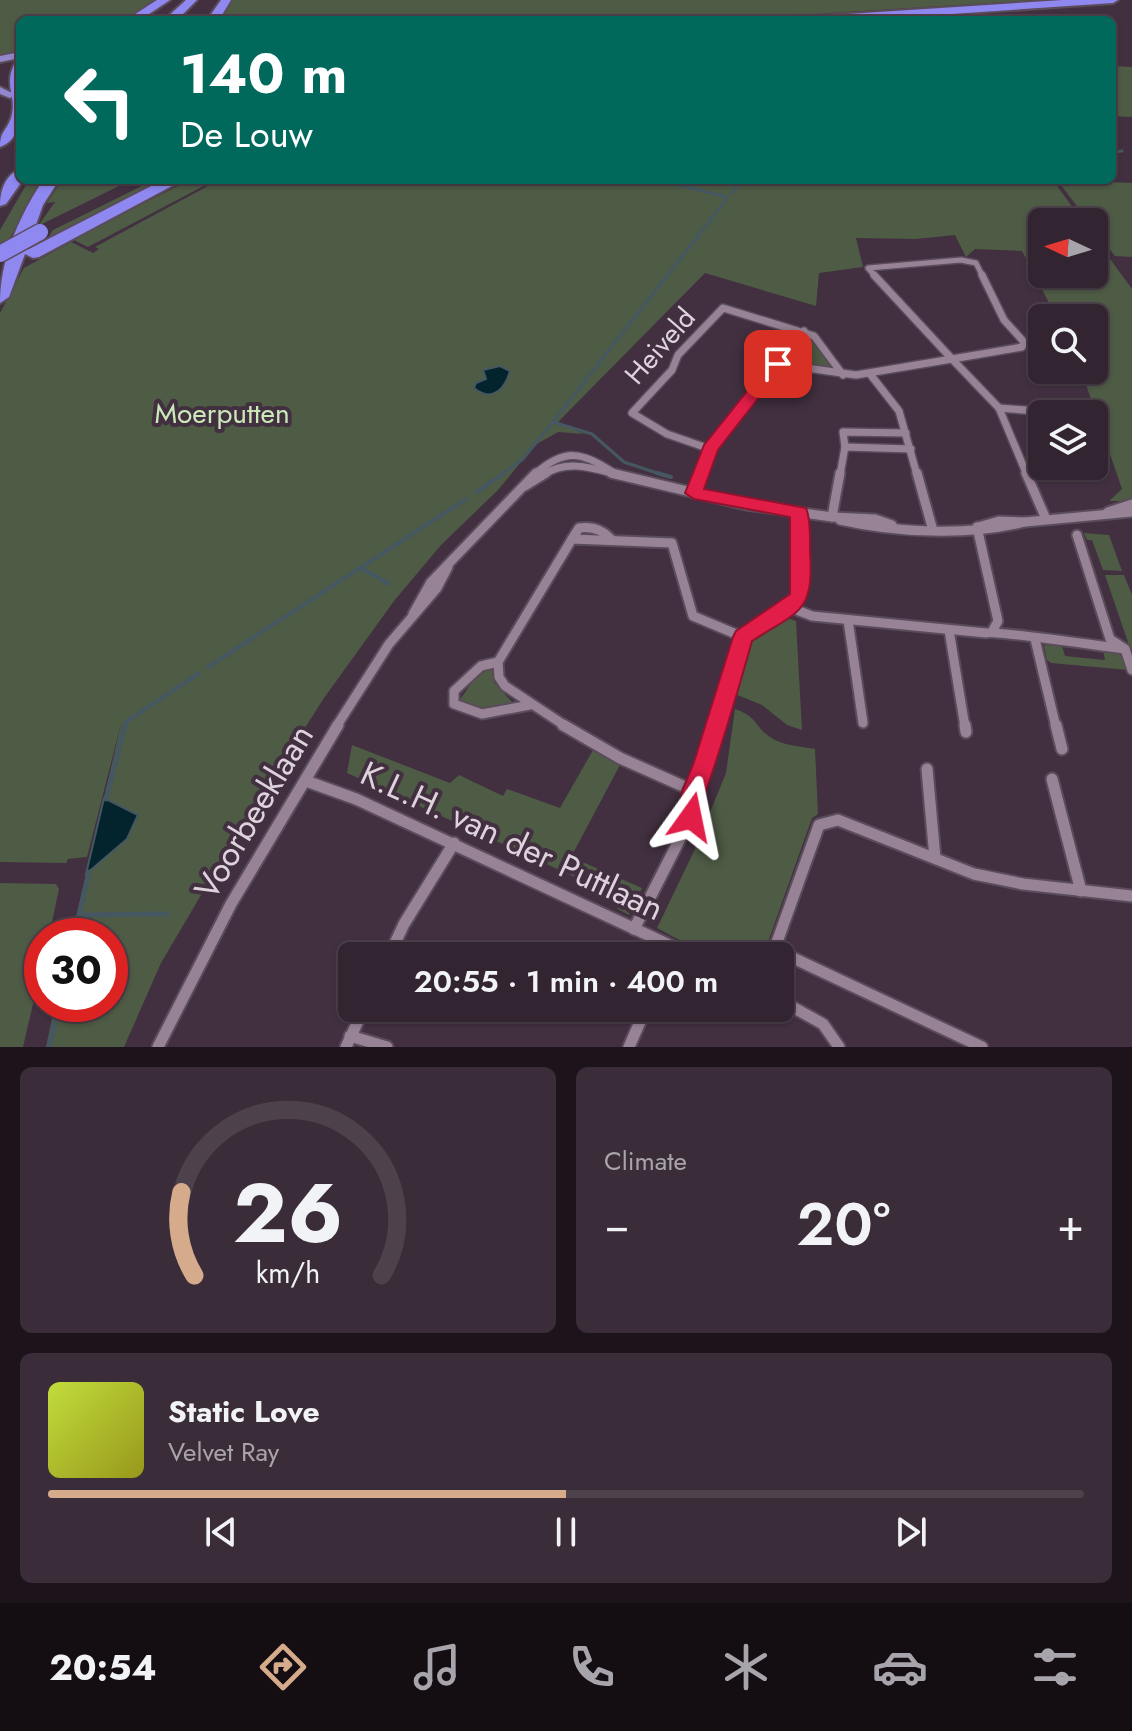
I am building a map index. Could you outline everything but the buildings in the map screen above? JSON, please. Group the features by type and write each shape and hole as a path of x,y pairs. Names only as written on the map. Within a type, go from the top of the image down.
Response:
{"highway":[{"path":"139,16 165,0"},
{"path":"174,16 192,0"},
{"path":"184,16 201,0"},
{"path":"874,16 1113,0"},
{"path":"940,16 1132,3"},
{"path":"966,16 1002,12"},
{"path":"11,97 5,89 5,81 16,69"},
{"path":"0,143 16,116"},
{"path":"0,177 16,163"},
{"path":"0,201 16,179"},
{"path":"0,297 35,205 48,184"},
{"path":"0,254 137,184"},
{"path":"0,272 167,184"}],"street":[{"path":"778,364 843,376 870,374 954,360 1025,345 1004,320 979,266 967,260 914,266 872,265 868,268 942,351 954,360 999,408 1046,519"},
{"name":"Heiveld","path":"710,449 667,434 636,417 633,409 672,370 678,355 723,308 804,331"},
{"path":"694,493 710,449 804,331 814,336 843,376"},
{"path":"870,374 899,411 932,527"},
{"path":"999,408 1028,410"},
{"path":"832,517 845,447 843,432 906,433"},
{"path":"845,447 911,449"},
{"name":"Voorbeeklaan","path":"158,1047 194,968 371,671 413,615 426,605 448,567 525,486 529,478 553,458 565,455 584,457 614,473"},
{"name":"Voorbeeklaan","path":"525,486 565,465 575,464 614,473"},
{"path":"614,473 694,493 832,517 863,526 1001,529 1046,519 1132,512"},
{"path":"1107,512 1132,504"},
{"path":"634,929 691,817 694,791 705,765 743,637 789,607 800,596 799,512"},
{"path":"977,527 998,621 993,630"},
{"path":"1077,535 1110,639 1125,649 1132,670"},
{"path":"694,791 620,758 530,705 505,686 499,677 498,662 572,539 672,543 693,616 743,637"},
{"path":"789,607 812,616 986,633 993,630 1035,639 1125,649"},
{"path":"848,620 863,723"},
{"path":"949,630 966,732"},
{"path":"1035,639 1062,749"},
{"path":"498,662 481,666 454,691 454,704 468,713 488,716 530,705"},
{"path":"927,769 935,858"},
{"path":"1052,779 1081,891"},
{"name":"K.L.H. van der Puttlaan","path":"306,781 356,799 454,843 656,942"},
{"path":"777,942 819,825 838,820 974,874 1023,884 1132,896"},
{"path":"396,942 454,843"},
{"path":"794,962 982,1047"},
{"path":"794,1008 834,1032 839,1047"},
{"path":"357,1022 348,1041 387,1047"},
{"path":"629,1047 640,1022"}],"green space":[{"path":"0,0 155,0 129,16 16,16 16,53 0,57"},
{"path":"233,0 1038,0 782,16 223,16"},
{"path":"1116,66 1132,67 1132,117 1116,116"},
{"path":"1132,183 1132,257 1115,256 1108,247 1108,208 1078,208 1060,184"},
{"path":"27,184 40,184 7,243 0,246 0,230"},
{"path":"59,184 123,184 38,226 55,202 47,203"},
{"path":"146,184 160,184 46,241 53,230"},
{"path":"182,184 207,184 88,247 72,239"},
{"name":"Moerputten","path":"212,184 1056,184 1073,208 1028,208 1028,262 1022,251 975,249 966,257 955,235 916,239 856,238 863,267 819,273 816,306 705,273 558,422 584,434 558,432 535,445 498,490 441,545 394,601 324,698 234,839 161,963 124,1047 46,1047 51,1022 128,1022 128,918 76,918 86,874 126,839 138,815 104,798 122,720 87,857 68,859 66,863 0,862 0,313 24,268 71,242 93,253 99,249 95,247"},
{"name":"Moerputten","path":"1108,256 1132,289 1132,501 1109,501 1122,489 1108,448 1108,400 1091,400 1086,384 1108,384 1108,304 1050,304 1041,288 1108,288"},
{"path":"804,337 810,337 835,369 786,361"},
{"path":"1084,533 1109,535 1122,571 1103,570 1092,540 1087,540"},
{"path":"1105,575 1124,575 1132,595 1132,654"},
{"path":"787,618 796,621 802,730 787,725 762,705 735,694 751,639"},
{"path":"1046,645 1062,646 1065,656 1105,660 1103,650 1119,652 1128,670 1051,663 1047,660"},
{"path":"492,668 494,682 513,703 487,711 459,701 479,672"},
{"path":"735,709 752,718 775,740 815,749 818,814 812,818 768,942 683,942 657,928 695,849 726,773"},
{"path":"352,745 450,783 459,775 503,796 507,789 560,808 593,750 620,765 571,857 642,888 629,915 618,909 612,896 603,890 347,773"},
{"path":"0,883 56,884 59,889 53,918 24,918 24,1022 29,1022 23,1047 0,1047"}],"water":[{"path":"500,366 510,371 497,392 487,394 474,388 476,383 486,379 483,370"},
{"path":"104,798 138,815 127,839 86,874"}],"waterway":[{"path":"1116,152 1122,151"},
{"path":"553,422 727,197 675,184"},
{"path":"732,193 739,184"},
{"path":"501,475 523,459 553,422"},
{"path":"553,422 592,434 624,462 657,473"},
{"path":"477,492 504,473"},
{"path":"657,473 671,477"},
{"path":"657,473 663,475"},
{"path":"208,667 466,499"},
{"path":"361,568 389,584"},
{"path":"125,725 199,673"},
{"path":"106,799 125,725"},
{"path":"78,918 89,872"},
{"path":"79,915 167,914"},
{"path":"49,1047 55,1022"}],"route":[{"path":"691,817 694,791 705,765 743,637 789,607 800,596 799,512 746,505 694,493 710,449 778,364"}]}
